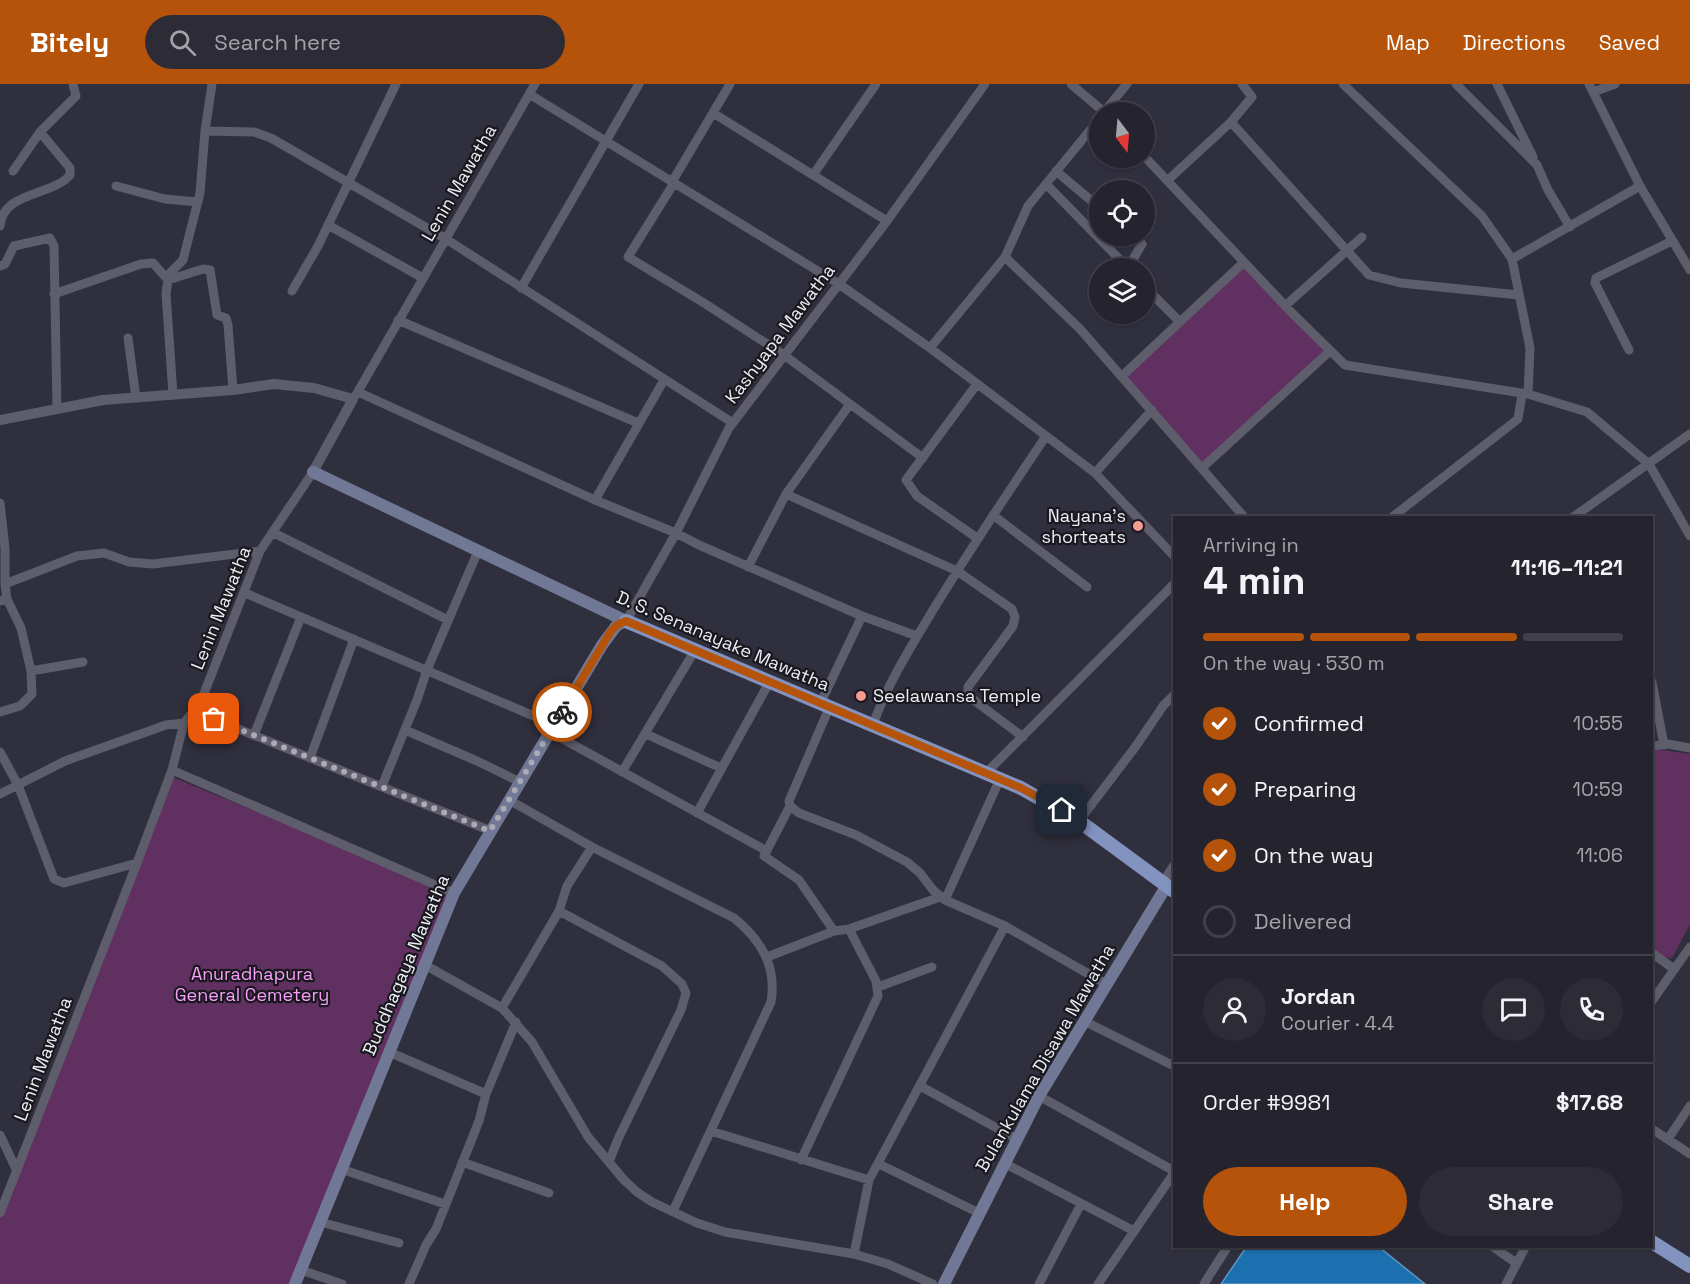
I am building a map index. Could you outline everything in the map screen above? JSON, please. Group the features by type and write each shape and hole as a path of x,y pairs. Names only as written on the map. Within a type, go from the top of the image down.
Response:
{"main road":[{"name":"D. S. Senanayake Mawatha","path":"313,472 626,621 826,704 1043,800 1079,821 1168,886"},
{"name":"Buddhagaya Mawatha","path":"295,1284 454,894 611,631 626,621"},
{"name":"Bulankulama Disawa Mawatha","path":"944,1284 1039,1096 1168,886"},
{"path":"1653,1243 1690,1266"}],"street":[{"path":"13,171 40,132 76,96 73,84"},
{"path":"173,395 166,293 169,274 183,260 200,193 205,131 212,84"},
{"path":"292,291 328,225 396,84"},
{"name":"Lenin Mawatha","path":"0,1213 172,770 184,723 203,696 260,551 313,472 535,84"},
{"path":"521,288 639,84"},
{"path":"730,84 628,257 704,303 784,356 922,458"},
{"path":"813,175 876,84"},
{"name":"Kashyapa Mawatha","path":"626,621 733,423 887,221 986,84"},
{"path":"1071,84 1092,102"},
{"path":"1112,102 1127,84"},
{"path":"1168,180 1232,122 1252,97 1242,84"},
{"path":"1456,84 1537,165"},
{"path":"1497,84 1548,190 1570,226"},
{"path":"1615,84 1591,88 1640,186 1690,270"},
{"path":"1345,85 1482,216 1512,259 1530,348 1525,394 1518,419 1394,516"},
{"path":"529,94 839,284 930,348 1095,473 1173,555"},
{"path":"713,113 887,221"},
{"path":"1232,122 1345,251 1370,275 1401,283 1519,295"},
{"path":"205,131 254,132 271,138 446,239 733,423"},
{"path":"930,348 1005,257 1028,206 1089,131"},
{"path":"0,225 6,210 18,200 65,181 70,175 70,168 40,132"},
{"path":"1155,167 1345,365 1525,394 1587,412 1649,464 1690,535"},
{"path":"1056,171 1089,199"},
{"path":"1046,184 1089,228"},
{"path":"116,186 165,199 198,202"},
{"path":"1512,259 1640,186"},
{"path":"328,225 423,278"},
{"path":"1286,306 1362,237"},
{"path":"0,266 5,264 14,246 50,238 54,246 57,409"},
{"path":"1629,350 1595,283 1596,278 1672,241"},
{"path":"1107,246 1128,268 1141,246"},
{"path":"1005,257 1080,329 1243,516"},
{"path":"1122,376 1244,262"},
{"path":"54,294 141,264 153,263 168,280"},
{"path":"168,280 203,269 210,270 217,315 226,318 228,325 233,390"},
{"path":"1155,297 1180,322"},
{"path":"398,320 638,423"},
{"path":"128,338 136,398"},
{"path":"1202,468 1330,351"},
{"path":"595,500 664,380"},
{"path":"0,420 104,400 233,390 274,384 355,395 862,616 918,636"},
{"path":"977,384 906,480 918,496 977,538"},
{"path":"748,567 786,494 850,404"},
{"path":"1095,473 1152,410"},
{"path":"1575,516 1690,434"},
{"path":"873,725 881,702 918,636 977,538 1046,436"},
{"path":"786,494 957,572 1012,609 1015,617 1013,626 968,687 968,695 1023,737"},
{"path":"0,503 5,548 4,600 21,628 30,671 32,694 20,706 0,712"},
{"path":"993,515 1087,587"},
{"path":"274,532 448,620"},
{"path":"5,584 77,556 104,553 129,562 153,564 260,551"},
{"path":"382,786 427,670 478,551"},
{"path":"766,957 834,932 942,898 993,776 1023,737 1173,585"},
{"path":"244,593 427,670 553,728 622,772 767,851"},
{"path":"834,932 799,879 764,856 790,806 789,801 862,616"},
{"path":"254,735 302,617"},
{"path":"310,758 354,639"},
{"path":"622,772 695,650"},
{"path":"30,671 82,662"},
{"path":"697,813 770,681"},
{"path":"1653,687 1664,745"},
{"path":"1079,821 1163,706 1173,696"},
{"path":"194,711 490,831"},
{"path":"0,794 65,761 166,725 184,723"},
{"path":"405,730 520,782"},
{"path":"646,734 721,768"},
{"path":"1653,746 1690,748"},
{"path":"0,752 18,785 54,879 59,883 64,883 137,863"},
{"path":"172,770 454,894"},
{"path":"509,800 592,847 734,918 749,930 766,957 772,979 771,1002 673,1211"},
{"path":"790,806 799,813 856,835 907,862 942,898 1005,926 1106,984"},
{"path":"502,1008 559,911 567,886 592,847"},
{"path":"1168,886 1173,868"},
{"path":"559,911 662,966 682,984 686,993 681,1010 618,1138 609,1162"},
{"path":"854,1254 870,1180 1005,926"},
{"path":"801,1160 878,996 878,987 849,929"},
{"path":"1653,1000 1690,947"},
{"path":"1653,954 1674,969"},
{"path":"425,965 502,1008 516,1022 532,1042 588,1137 637,1192 652,1202 697,1223 725,1232 854,1254 888,1264 933,1284"},
{"path":"878,987 932,967"},
{"path":"1084,1021 1173,1066"},
{"path":"409,1284 446,1204 486,1094 516,1022"},
{"path":"388,1052 486,1094"},
{"path":"920,1086 1017,1139"},
{"path":"1039,1096 1173,1171"},
{"path":"1668,1139 1690,1106"},
{"path":"1653,1130 1690,1154"},
{"path":"711,1131 870,1180"},
{"path":"0,1135 17,1171"},
{"path":"462,1162 549,1193"},
{"path":"1004,1163 1134,1232"},
{"path":"879,1164 978,1213"},
{"path":"341,1169 446,1204"},
{"path":"1098,1284 1173,1174"},
{"path":"1039,1284 1081,1204"},
{"path":"320,1222 399,1243"},
{"path":"1204,1284 1227,1248"},
{"path":"1495,1248 1516,1263"},
{"path":"1506,1284 1525,1248"},
{"path":"301,1270 342,1284"}],"green space":[{"path":"1244,262 1330,351 1202,468 1122,376"},
{"path":"1653,750 1690,754 1690,924 1672,958 1662,957 1653,950"},
{"name":"Anuradhapura General Cemetery","path":"167,775 454,893 293,1284 0,1284 0,1209"}],"water":[{"path":"1246,1248 1380,1248 1425,1284 1221,1284"}],"way so far":[{"path":"214,719 490,831 562,712"}],"place":[{"name":"Nayana's shorteats","path":"1138,526"},
{"name":"Seelawansa Temple","path":"861,696"}],"route":[{"path":"562,712 611,631 626,621 1021,788 1062,810"}]}
